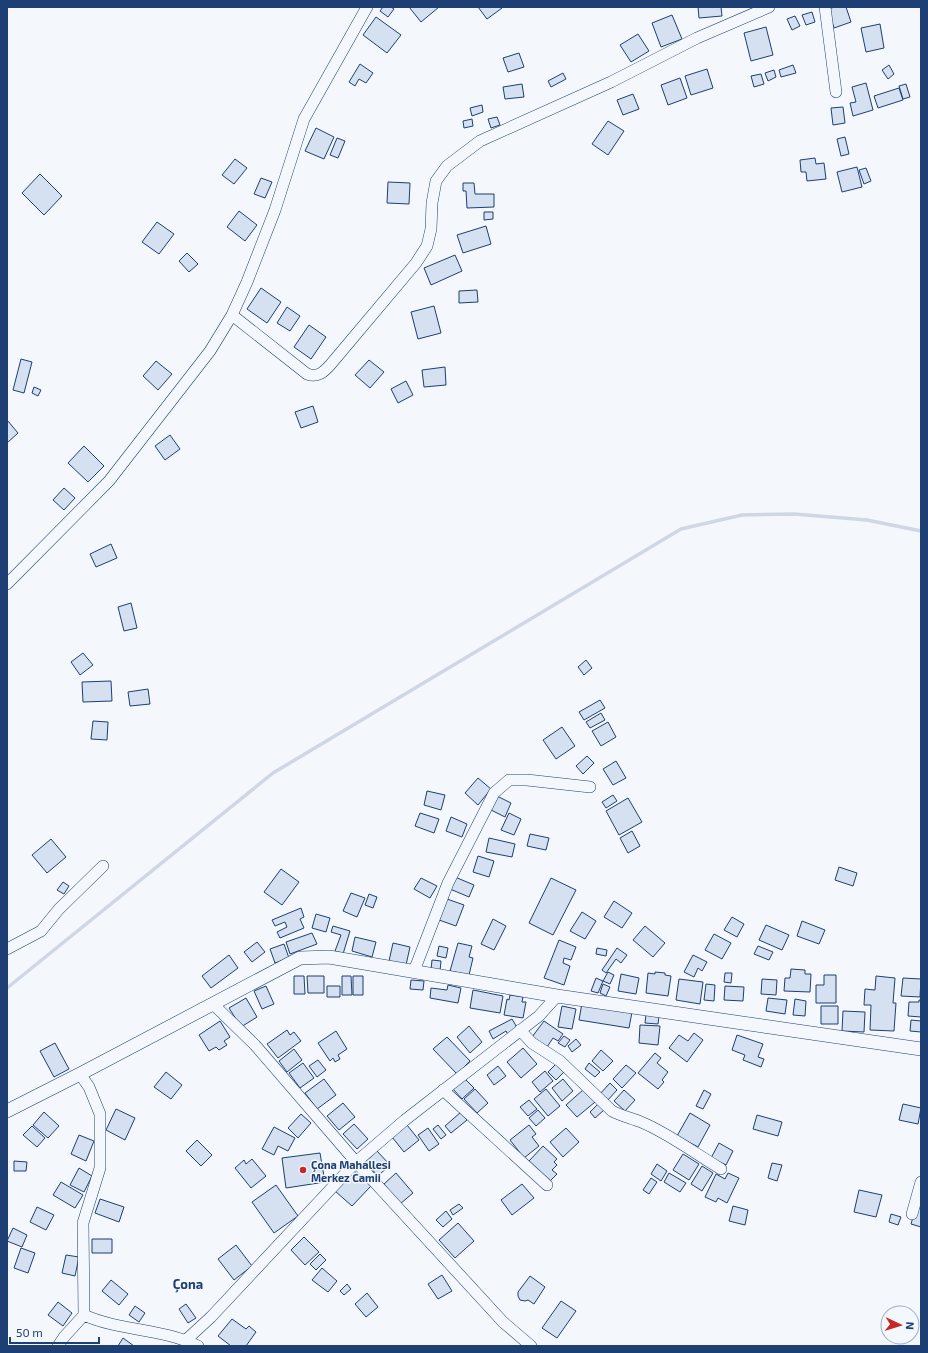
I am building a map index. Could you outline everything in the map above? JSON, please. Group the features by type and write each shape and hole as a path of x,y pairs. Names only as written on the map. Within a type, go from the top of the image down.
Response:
{"street":[{"path":"7,584 109,481 210,351 232,315 247,282 275,210 304,119 367,7"},
{"path":"232,315 307,374 318,376 331,364 416,263 427,246 431,229 432,203 436,181 447,166 480,141 611,82 697,38 769,7"},
{"path":"825,7 836,92"},
{"path":"414,971 448,883 494,793 509,780 527,780 590,787"},
{"path":"7,949 41,931 60,909 103,866"},
{"path":"7,1111 300,958 329,957 557,996 921,1050"},
{"path":"186,1340 211,1317 356,1162 443,1090 539,1016 557,996"},
{"path":"213,1004 263,1054 356,1162 503,1322 531,1346"},
{"path":"520,1030 532,1044 560,1060 612,1112 641,1122 664,1134 721,1170"},
{"path":"58,1346 84,1315 83,1223 100,1168 100,1114 89,1087 80,1074"},
{"path":"443,1090 546,1185"},
{"path":"912,1214 921,1182"},
{"path":"84,1315 96,1321 148,1330 186,1340 198,1346"}],"building":[{"path":"383,7 391,7 394,9 388,17 380,11"},
{"path":"409,7 439,7 421,22"},
{"path":"478,7 501,7 502,8 487,19"},
{"path":"698,7 721,7 722,16 699,18"},
{"path":"835,7 846,7 851,22 834,28 828,9"},
{"path":"812,12 815,22 806,25 802,15"},
{"path":"672,15 682,39 661,47 652,23"},
{"path":"795,16 800,26 792,30 787,19"},
{"path":"376,17 401,35 387,53 363,35"},
{"path":"880,24 884,48 866,52 861,28"},
{"path":"766,27 773,55 751,61 744,33"},
{"path":"638,34 649,51 631,62 620,45"},
{"path":"519,53 524,67 508,72 503,58"},
{"path":"360,64 373,73 366,83 359,79 355,86 349,82"},
{"path":"793,65 796,73 781,77 779,70"},
{"path":"889,65 894,74 888,79 882,70"},
{"path":"707,69 713,88 691,95 685,76"},
{"path":"774,70 776,77 768,81 765,73"},
{"path":"563,73 566,79 551,87 548,81"},
{"path":"761,74 764,84 754,87 751,76"},
{"path":"680,78 687,98 668,105 661,85"},
{"path":"866,83 873,110 853,116 850,103 856,102 852,87"},
{"path":"522,84 524,97 505,99 503,87"},
{"path":"906,84 910,97 903,99 899,86"},
{"path":"899,88 903,100 878,108 874,96"},
{"path":"633,94 639,109 623,115 617,100"},
{"path":"482,105 483,112 472,116 470,108"},
{"path":"843,107 845,123 833,125 831,108"},
{"path":"497,117 500,125 491,128 488,119"},
{"path":"472,119 473,126 464,128 463,121"},
{"path":"608,121 624,131 608,155 592,144"},
{"path":"316,128 334,137 324,159 305,151"},
{"path":"845,137 849,154 841,156 837,139"},
{"path":"337,138 345,141 338,158 330,155"},
{"path":"815,158 816,164 824,163 826,179 807,181 806,172 801,172 800,160"},
{"path":"235,159 247,168 234,184 222,175"},
{"path":"857,167 862,187 842,192 837,172"},
{"path":"866,168 871,181 864,184 859,170"},
{"path":"40,174 62,196 44,215 22,193"},
{"path":"261,178 272,182 265,198 254,194"},
{"path":"388,182 410,183 409,204 387,203"},
{"path":"463,183 474,183 475,194 494,194 494,207 467,208 466,191 463,191"},
{"path":"239,211 257,225 245,241 227,227"},
{"path":"484,212 493,212 493,219 484,220"},
{"path":"157,222 174,234 159,254 142,242"},
{"path":"486,226 491,244 463,253 457,235"},
{"path":"187,253 198,264 189,272 179,261"},
{"path":"455,255 462,271 431,285 424,268"},
{"path":"261,288 281,302 267,323 247,309"},
{"path":"477,290 478,302 459,303 459,291"},
{"path":"434,306 441,333 418,339 411,312"},
{"path":"287,307 300,316 290,331 277,323"},
{"path":"309,325 326,337 311,359 294,347"},
{"path":"21,359 32,362 24,393 13,390"},
{"path":"369,360 384,372 370,388 355,375"},
{"path":"156,361 172,374 158,390 143,376"},
{"path":"445,367 446,385 424,387 422,370"},
{"path":"406,381 413,395 398,403 391,389"},
{"path":"34,387 41,390 38,396 32,393"},
{"path":"313,406 318,422 301,428 295,412"},
{"path":"7,420 18,433 7,443"},
{"path":"170,435 180,449 165,460 155,446"},
{"path":"84,446 104,466 88,482 68,463"},
{"path":"64,488 75,498 64,510 53,500"},
{"path":"111,544 117,558 96,567 90,554"},
{"path":"131,603 137,628 124,631 118,607"},
{"path":"83,653 93,665 80,675 71,662"},
{"path":"586,660 592,668 584,675 578,667"},
{"path":"111,681 112,701 83,702 82,682"},
{"path":"148,689 150,704 130,706 128,692"},
{"path":"600,700 605,708 584,720 579,712"},
{"path":"601,713 605,720 590,728 586,722"},
{"path":"93,721 108,722 107,740 91,739"},
{"path":"608,722 616,737 601,746 592,731"},
{"path":"562,727 575,746 556,759 543,740"},
{"path":"587,756 594,763 583,774 576,766"},
{"path":"616,761 626,778 613,785 603,769"},
{"path":"478,778 491,789 478,805 465,793"},
{"path":"427,791 445,795 441,810 424,805"},
{"path":"613,795 617,801 606,808 602,802"},
{"path":"497,796 511,803 505,817 491,810"},
{"path":"628,798 642,822 619,835 606,811"},
{"path":"420,813 439,819 434,833 415,826"},
{"path":"509,813 521,819 514,835 501,830"},
{"path":"451,817 467,824 462,837 446,831"},
{"path":"632,831 640,846 628,853 620,838"},
{"path":"530,834 549,838 546,850 527,846"},
{"path":"489,838 515,844 512,857 486,852"},
{"path":"51,839 66,857 47,873 32,855"},
{"path":"478,856 494,861 489,877 473,872"},
{"path":"839,867 857,873 853,886 835,880"},
{"path":"281,869 299,882 282,905 264,892"},
{"path":"455,877 474,885 469,897 450,889"},
{"path":"421,878 437,886 430,898 414,889"},
{"path":"551,878 576,890 553,935 529,923"},
{"path":"63,882 69,886 64,894 57,890"},
{"path":"351,893 365,898 357,917 343,911"},
{"path":"369,894 377,897 373,908 365,905"},
{"path":"447,899 464,905 456,926 439,920"},
{"path":"614,901 632,913 622,928 604,917"},
{"path":"301,908 304,917 300,919 304,928 280,938 277,932 287,927 285,922 275,926 272,920"},
{"path":"582,912 596,921 585,939 570,931"},
{"path":"316,914 330,918 326,932 312,928"},
{"path":"732,917 744,924 737,937 724,930"},
{"path":"493,919 506,926 494,950 481,944"},
{"path":"802,921 825,930 819,944 797,936"},
{"path":"766,925 789,935 782,950 759,940"},
{"path":"333,926 350,931 343,954 335,951 341,935 331,932"},
{"path":"645,926 665,943 653,957 633,940"},
{"path":"312,933 317,944 290,954 286,942"},
{"path":"714,934 731,943 722,959 705,950"},
{"path":"355,937 376,942 372,957 352,951"},
{"path":"559,940 576,947 571,960 564,958 563,963 570,966 564,985 544,978"},
{"path":"257,942 265,952 252,962 244,952"},
{"path":"393,943 410,947 406,965 389,961"},
{"path":"458,943 472,946 469,957 473,958 469,975 450,971"},
{"path":"284,944 289,958 275,963 270,949"},
{"path":"439,946 448,948 446,958 437,956"},
{"path":"758,946 773,952 769,960 754,954"},
{"path":"597,948 607,950 606,956 596,954"},
{"path":"617,948 627,955 621,963 616,959 606,973 602,970"},
{"path":"229,955 238,968 211,988 202,976"},
{"path":"693,955 707,962 702,971 698,968 694,977 684,972"},
{"path":"432,960 441,961 440,971 431,970"},
{"path":"791,969 805,970 805,974 811,974 810,992 784,991 785,978 790,978"},
{"path":"608,972 614,975 610,984 603,981"},
{"path":"655,972 665,973 665,975 671,976 668,996 646,993 648,973 655,974"},
{"path":"725,973 732,973 731,983 724,982"},
{"path":"621,974 639,978 636,994 618,991"},
{"path":"824,975 836,975 836,1003 816,1003 816,985 824,985"},
{"path":"294,976 304,976 305,994 294,994"},
{"path":"307,976 324,976 324,993 308,993"},
{"path":"342,976 351,976 352,995 342,995"},
{"path":"353,976 363,976 363,995 353,995"},
{"path":"876,976 895,978 893,1003 896,1003 894,1031 870,1030 871,1005 864,1005 865,989 875,990"},
{"path":"596,978 603,981 598,993 591,991"},
{"path":"903,978 921,979 920,997 901,996"},
{"path":"679,979 703,982 700,1004 676,1000"},
{"path":"762,979 777,980 776,995 761,994"},
{"path":"411,980 424,981 423,990 410,989"},
{"path":"603,984 610,987 606,996 600,993"},
{"path":"706,984 715,985 714,1001 704,1000"},
{"path":"448,985 461,988 458,1003 430,998 431,988 447,990"},
{"path":"266,986 274,1004 262,1009 254,991"},
{"path":"327,986 340,986 340,997 327,997"},
{"path":"725,986 744,987 743,1001 724,1000"},
{"path":"473,990 503,996 500,1013 470,1008"},
{"path":"510,995 523,997 522,1002 526,1002 523,1018 504,1015 507,999 509,1000"},
{"path":"246,998 257,1017 241,1027 229,1008"},
{"path":"768,998 787,1000 785,1014 766,1011"},
{"path":"795,999 806,1001 805,1016 793,1015"},
{"path":"919,1000 921,1000 921,1017 908,1016 909,1002 919,1002"},
{"path":"582,1003 632,1012 629,1028 579,1020"},
{"path":"562,1006 576,1009 572,1029 558,1027"},
{"path":"821,1006 838,1006 838,1024 821,1024"},
{"path":"843,1011 865,1012 864,1032 842,1031"},
{"path":"646,1014 659,1016 658,1024 645,1023"},
{"path":"512,1019 518,1029 508,1035 506,1031 493,1039 489,1031"},
{"path":"911,1020 921,1021 921,1032 910,1031"},
{"path":"220,1021 230,1037 224,1041 227,1045 219,1050 216,1047 209,1051 199,1035"},
{"path":"544,1021 563,1034 558,1041 553,1038 547,1047 532,1037"},
{"path":"640,1025 660,1026 658,1045 639,1043"},
{"path":"469,1026 482,1042 470,1053 457,1037"},
{"path":"287,1030 290,1035 294,1032 301,1041 278,1058 267,1044"},
{"path":"336,1031 347,1049 338,1055 340,1059 335,1062 333,1058 330,1061 318,1043"},
{"path":"694,1033 703,1040 687,1062 669,1048 679,1035 688,1041"},
{"path":"737,1035 763,1044 758,1057 764,1059 761,1067 743,1060 745,1055 732,1050"},
{"path":"564,1036 570,1040 565,1047 558,1043"},
{"path":"447,1037 470,1061 457,1074 433,1049"},
{"path":"576,1039 581,1045 572,1052 568,1046"},
{"path":"55,1043 69,1069 54,1077 40,1051"},
{"path":"523,1048 537,1064 521,1078 507,1062"},
{"path":"294,1049 302,1060 287,1072 279,1061"},
{"path":"601,1050 613,1061 603,1071 592,1061"},
{"path":"655,1053 661,1058 657,1063 668,1072 662,1080 664,1082 658,1089 638,1073"},
{"path":"318,1060 326,1070 317,1077 309,1066"},
{"path":"303,1063 314,1078 300,1088 289,1073"},
{"path":"589,1063 600,1072 595,1077 585,1069"},
{"path":"556,1064 564,1072 556,1080 548,1072"},
{"path":"626,1065 636,1073 622,1088 613,1079"},
{"path":"498,1066 506,1076 494,1085 487,1075"},
{"path":"545,1071 553,1081 540,1092 532,1082"},
{"path":"166,1072 182,1085 171,1099 154,1087"},
{"path":"464,1078 474,1088 462,1099 453,1089"},
{"path":"324,1079 336,1095 317,1109 305,1093"},
{"path":"563,1079 573,1091 562,1101 552,1088"},
{"path":"610,1083 617,1090 607,1101 600,1094"},
{"path":"475,1089 488,1103 477,1113 464,1099"},
{"path":"546,1089 560,1106 548,1116 534,1099"},
{"path":"584,1089 595,1102 577,1117 566,1105"},
{"path":"624,1090 635,1100 625,1111 614,1101"},
{"path":"704,1090 711,1094 703,1109 696,1106"},
{"path":"529,1100 537,1109 528,1116 520,1107"},
{"path":"343,1103 355,1117 339,1130 327,1116"},
{"path":"598,1104 604,1110 595,1118 590,1112"},
{"path":"903,1104 921,1108 918,1124 899,1120"},
{"path":"116,1109 135,1118 125,1140 106,1130"},
{"path":"538,1110 545,1118 536,1126 529,1118"},
{"path":"44,1112 59,1126 48,1138 33,1125"},
{"path":"461,1112 467,1120 451,1133 445,1126"},
{"path":"690,1113 710,1125 698,1147 677,1136"},
{"path":"301,1114 311,1123 298,1138 288,1128"},
{"path":"757,1115 782,1122 778,1136 753,1129"},
{"path":"354,1124 368,1139 357,1149 343,1134"},
{"path":"407,1125 419,1140 404,1152 392,1137"},
{"path":"438,1125 446,1135 441,1139 433,1129"},
{"path":"529,1125 536,1134 532,1137 539,1146 524,1158 510,1140"},
{"path":"32,1126 45,1138 37,1147 23,1135"},
{"path":"274,1127 295,1138 288,1151 278,1146 274,1155 262,1149"},
{"path":"428,1128 439,1144 429,1151 418,1135"},
{"path":"566,1128 579,1142 563,1157 550,1142"},
{"path":"79,1135 94,1141 86,1161 71,1154"},
{"path":"197,1140 212,1155 201,1166 186,1151"},
{"path":"719,1143 733,1151 726,1165 711,1158"},
{"path":"543,1146 557,1159 554,1162 557,1165 552,1170 557,1174 550,1181 529,1161"},
{"path":"377,1151 390,1165 378,1176 365,1162"},
{"name":"Çona Mahallesi Merkez Camii","path":"320,1153 325,1182 286,1188 282,1158"},
{"path":"683,1154 699,1164 689,1180 673,1170"},
{"path":"252,1159 266,1176 251,1188 235,1168 244,1160 246,1164"},
{"path":"14,1161 27,1162 26,1171 14,1171"},
{"path":"772,1163 782,1165 777,1181 768,1178"},
{"path":"657,1164 667,1171 661,1181 651,1174"},
{"path":"702,1166 713,1173 702,1191 691,1184"},
{"path":"79,1168 92,1176 84,1192 70,1185"},
{"path":"354,1171 371,1186 352,1206 335,1191"},
{"path":"396,1173 413,1193 400,1204 384,1184"},
{"path":"669,1173 686,1183 680,1192 664,1182"},
{"path":"728,1173 739,1178 727,1203 718,1198 716,1202 705,1197 716,1174 725,1179"},
{"path":"651,1178 657,1182 649,1194 643,1190"},
{"path":"61,1182 83,1195 75,1208 53,1195"},
{"path":"522,1184 534,1198 512,1215 501,1200"},
{"path":"276,1185 298,1216 274,1233 252,1202"},
{"path":"859,1190 882,1195 876,1217 854,1212"},
{"path":"100,1199 124,1207 119,1222 95,1213"},
{"path":"459,1204 463,1208 453,1215 450,1210"},
{"path":"733,1206 748,1210 745,1225 729,1221"},
{"path":"37,1207 54,1215 46,1230 30,1222"},
{"path":"916,1207 921,1208 921,1227 911,1224"},
{"path":"446,1211 452,1219 443,1227 436,1220"},
{"path":"891,1214 901,1217 898,1225 889,1222"},
{"path":"458,1223 474,1241 455,1258 439,1240"},
{"path":"13,1228 27,1235 22,1247 7,1241"},
{"path":"304,1237 319,1252 305,1265 291,1250"},
{"path":"92,1239 112,1239 112,1253 92,1253"},
{"path":"236,1245 252,1266 234,1280 218,1259"},
{"path":"21,1248 35,1253 28,1273 14,1268"},
{"path":"320,1254 326,1260 316,1270 310,1264"},
{"path":"66,1255 79,1257 75,1276 62,1273"},
{"path":"322,1268 337,1281 328,1292 312,1280"},
{"path":"442,1275 452,1291 438,1299 428,1284"},
{"path":"530,1276 545,1287 534,1304 528,1300 520,1300 518,1296 518,1292"},
{"path":"111,1280 128,1294 119,1305 102,1291"},
{"path":"347,1284 351,1289 344,1295 340,1291"},
{"path":"367,1293 378,1307 366,1317 355,1304"},
{"path":"561,1301 576,1311 557,1338 542,1328"},
{"path":"58,1302 72,1313 63,1326 48,1315"},
{"path":"186,1304 196,1318 188,1323 179,1309"},
{"path":"135,1306 145,1313 139,1322 129,1315"},
{"path":"232,1319 246,1329 249,1326 256,1332 246,1346 231,1346 218,1336"},
{"path":"123,1338 134,1346 118,1346"}],"waterway":[{"path":"7,988 273,773 681,529 742,515 794,514 867,520 921,531"}],"place":[{"name":"Çona Mahallesi Merkez Camii","path":"303,1170"}],"district":[{"name":"Çona","path":"188,1284"}]}
